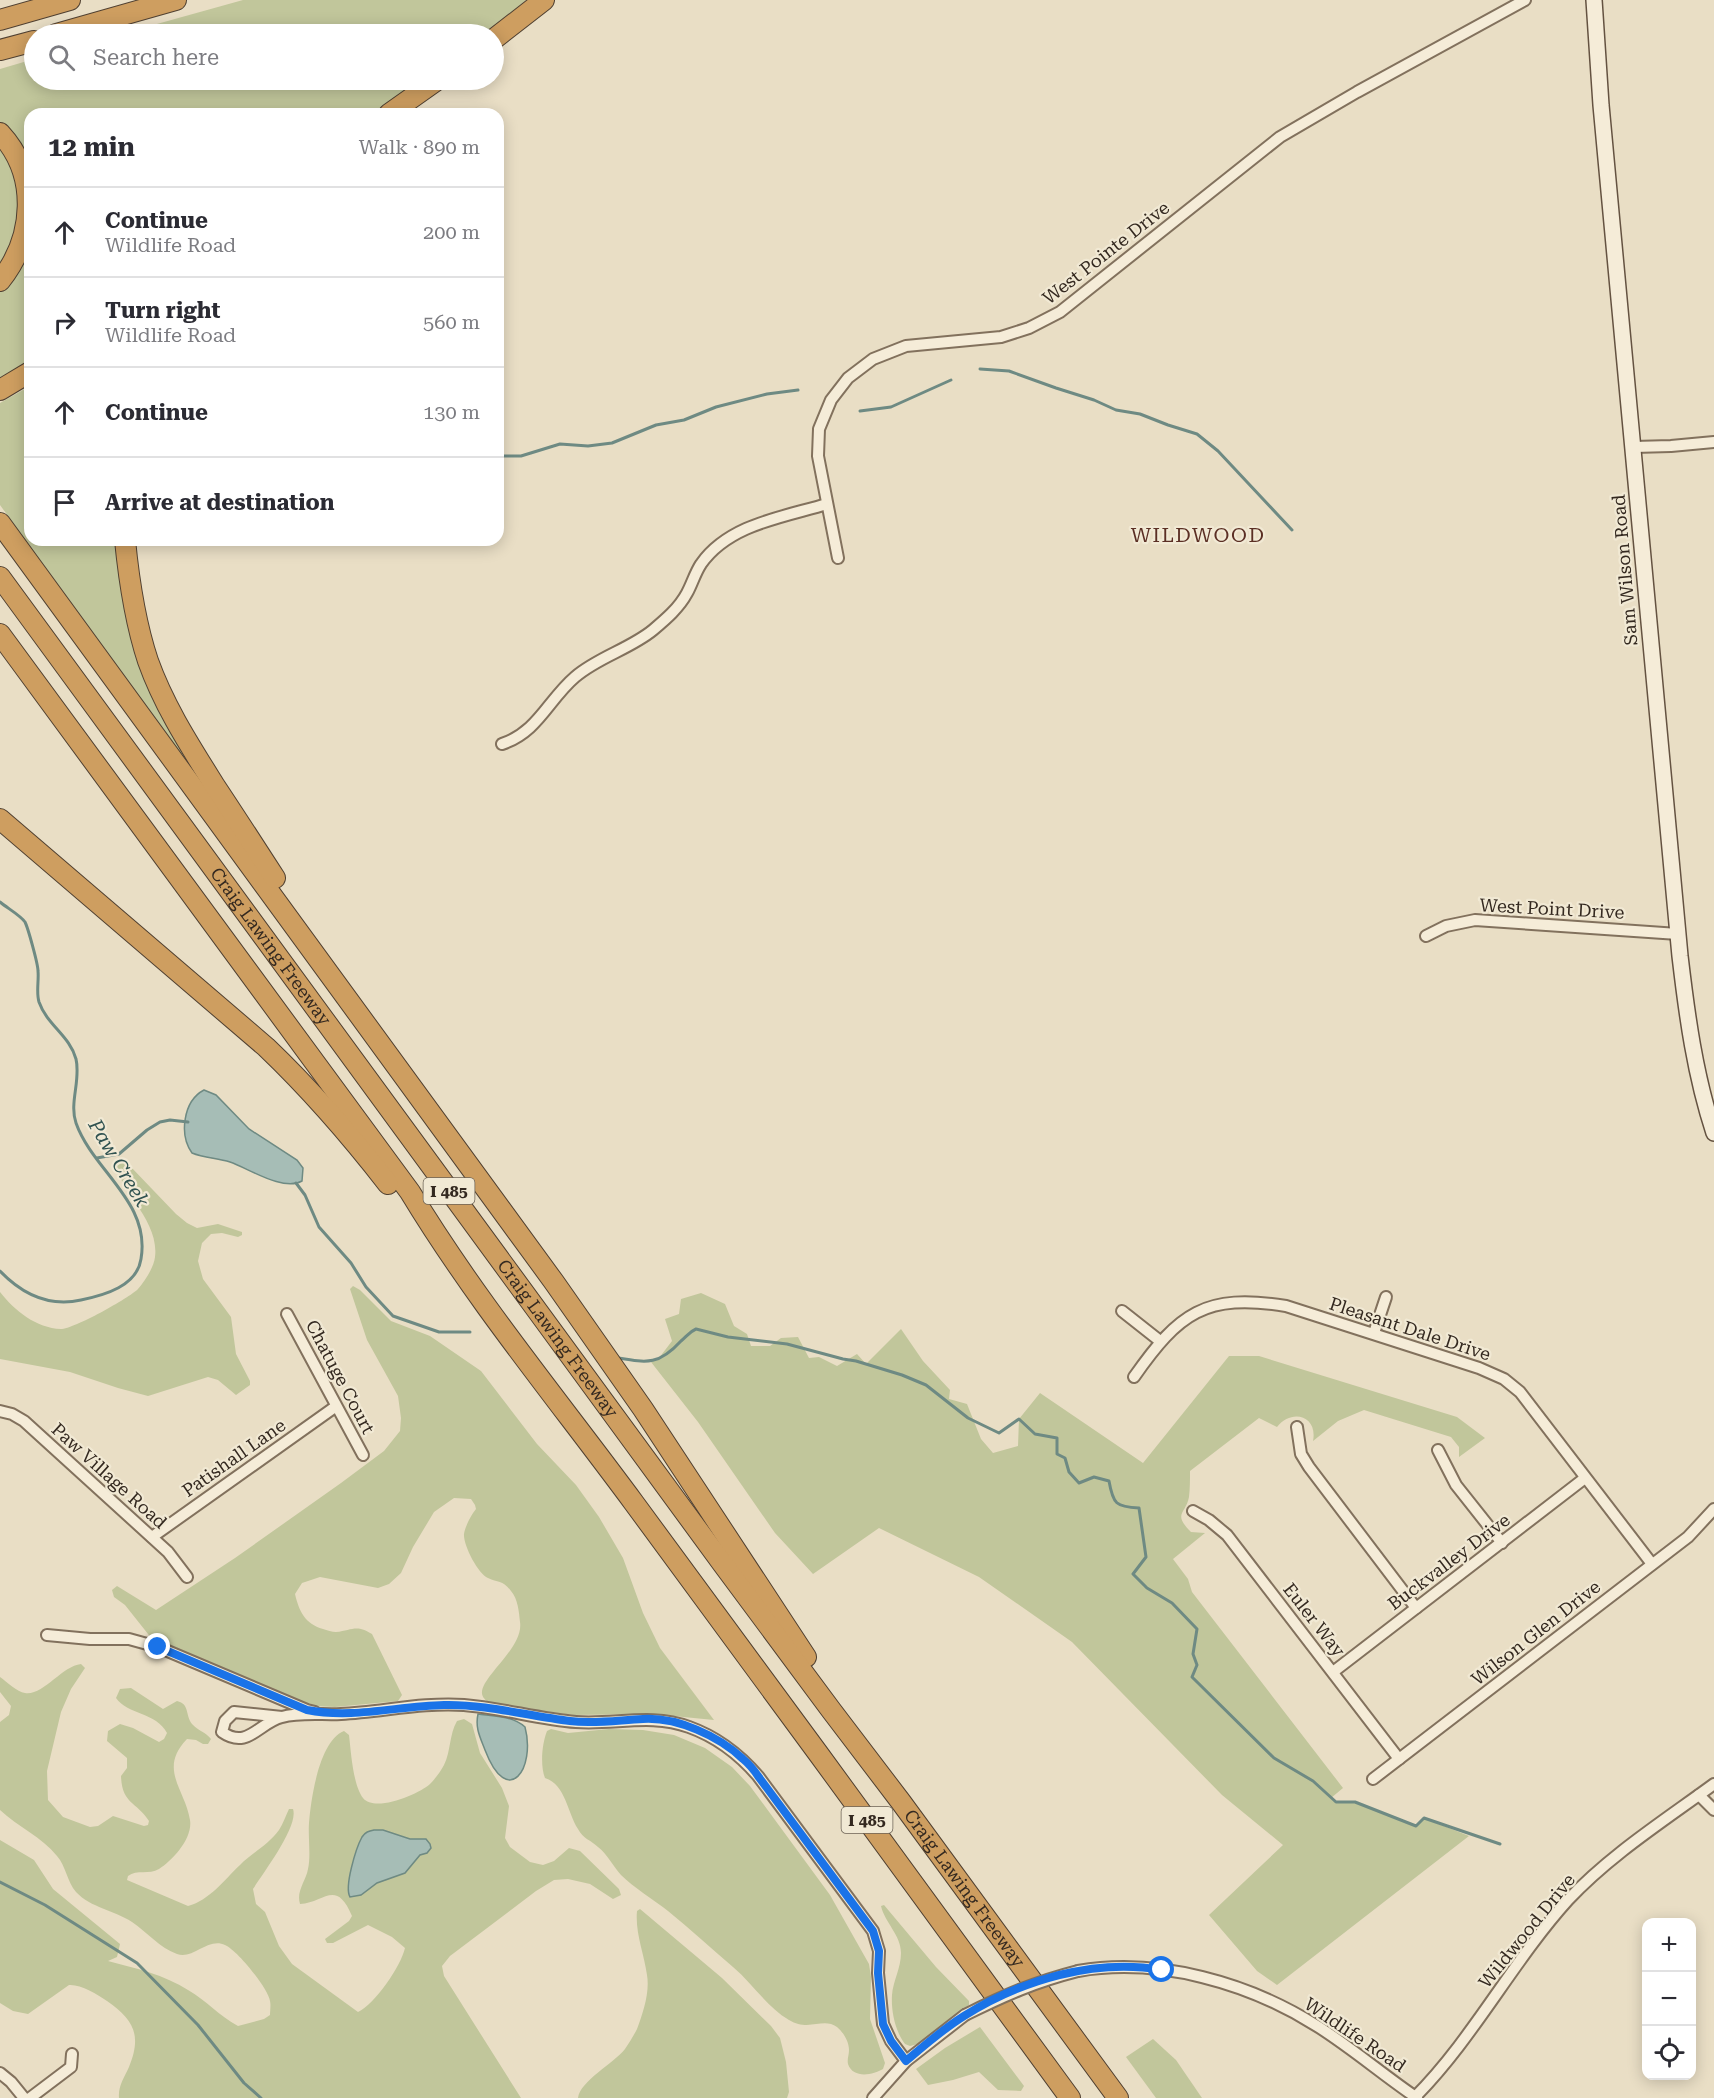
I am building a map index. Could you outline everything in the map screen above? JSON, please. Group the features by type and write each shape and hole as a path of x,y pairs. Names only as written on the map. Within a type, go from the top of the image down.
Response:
{"highway":[{"path":"0,20 70,0"},
{"path":"91,24 176,0"},
{"path":"504,30 544,0"},
{"path":"0,51 24,44"},
{"path":"398,108 424,90"},
{"path":"403,108 425,90"},
{"path":"0,133 16,153 24,173"},
{"path":"0,281 12,265 21,247 24,232"},
{"path":"0,390 24,376"},
{"path":"0,523 473,1168 643,1409 901,1802"},
{"path":"126,546 128,574 139,631 148,662 176,723 320,946 348,998"},
{"name":"Craig Lawing Freeway","path":"0,577 722,1563 1118,2098"},
{"name":"Craig Lawing Freeway","path":"0,634 410,1192 441,1244 1070,2098"},
{"path":"0,653 143,831"},
{"path":"0,819 266,1047 305,1084 337,1120 400,1201 441,1244"}],"street":[{"name":"West Pointe Drive","path":"838,558 818,456 819,429 831,400 848,378 873,359 906,346 1001,337 1029,328 1060,312 1280,137 1525,0"},
{"name":"Sam Wilson Road","path":"1594,0 1601,105 1678,933 1692,1041 1700,1085 1714,1133"},
{"path":"1634,447 1714,442"},
{"path":"502,744 517,739 527,731 573,679 591,664 639,640 671,615 687,593 700,565 722,542 745,529 827,504"},
{"name":"West Point Drive","path":"1426,936 1446,926 1475,920 1678,933"},
{"path":"1374,1333 1386,1297"},
{"name":"Pleasant Dale Drive","path":"1134,1377 1160,1341 1171,1330 1212,1306 1233,1302 1259,1302 1286,1306 1457,1360 1504,1378 1533,1408 1652,1564"},
{"path":"1122,1311 1160,1341"},
{"name":"Chatuge Court","path":"287,1314 335,1407 363,1455"},
{"name":"Patishall Lane","path":"152,1537 335,1407"},
{"name":"Paw Village Road","path":"0,1411 12,1414 24,1421 168,1552 187,1577"},
{"path":"1297,1427 1301,1454 1309,1467 1416,1608"},
{"path":"1438,1450 1456,1485 1502,1543"},
{"name":"Buckvalley Drive","path":"1333,1672 1585,1478"},
{"name":"Wilson Glen Drive","path":"1373,1779 1688,1537 1714,1509"},
{"name":"Euler Way","path":"1193,1510 1227,1535 1399,1759"},
{"path":"47,1635 90,1639 129,1639 158,1647 307,1710 327,1714"},
{"path":"282,1717 241,1739 231,1738 222,1732 225,1721 234,1712 282,1717 372,1712 433,1705 464,1705 574,1722 614,1722 646,1718 690,1727 719,1741 743,1758 758,1776 873,1931 879,1951 878,1973 883,2024 891,2041 906,2061"},
{"name":"Wildwood Drive","path":"1416,2098 1567,1901 1620,1854 1714,1784"},
{"path":"1699,1795 1714,1810"},
{"name":"Wildlife Road","path":"873,2098 906,2061 943,2030 965,2015 1010,1993 1041,1980 1078,1971 1098,1968 1151,1968 1231,1984 1296,2014 1318,2026 1416,2098"},
{"path":"30,2098 71,2067 72,2054"},
{"path":"0,2073 24,2098"}],"green space":[{"path":"243,0 526,0 497,24 157,24"},
{"path":"24,62 24,90 409,90 384,108 24,108 24,169 0,127 0,69"},
{"path":"0,142 7,151 24,211 0,274"},
{"path":"24,248 24,365 0,380 0,289"},
{"path":"24,389 24,538 0,505 0,403"},
{"path":"30,546 121,546 121,554 190,758 186,760"},
{"path":"117,1160 123,1160 130,1166 187,1223 197,1228 218,1224 242,1232 242,1235 238,1237 222,1233 211,1234 202,1243 198,1261 203,1279 231,1317 236,1354 250,1381 250,1385 236,1395 218,1380 208,1377 148,1396 70,1372 0,1359 0,1292 12,1306 35,1322 61,1329 89,1319 124,1299 138,1289 149,1274 155,1257 155,1243 151,1229 122,1181"},
{"path":"353,1286 360,1290 391,1321 430,1336 481,1371 537,1444 576,1485 599,1517 623,1558 643,1613 660,1648 714,1720 653,1714 572,1715 491,1704 486,1700 482,1694 483,1687 515,1642 520,1622 517,1602 511,1591 503,1583 484,1575 469,1552 464,1534 468,1521 476,1509 471,1499 454,1498 434,1512 413,1547 401,1573 389,1584 378,1588 320,1577 302,1583 295,1594 304,1616 317,1627 336,1632 358,1628 372,1634 402,1695 398,1701 335,1707 314,1706 282,1695 152,1639 125,1605 114,1597 112,1590 117,1586 156,1610 235,1558 341,1483 384,1451 400,1431 398,1396 367,1340 350,1289"},
{"path":"701,1293 725,1304 734,1326 747,1334 751,1346 770,1346 781,1338 798,1337 809,1358 819,1357 837,1366 857,1354 866,1364 901,1329 923,1361 950,1390 949,1399 967,1404 981,1439 993,1453 1018,1446 1019,1419 1040,1393 1143,1463 1229,1356 1259,1356 1457,1417 1485,1438 1459,1457 1459,1447 1451,1437 1364,1410 1338,1421 1313,1441 1312,1426 1302,1417 1290,1418 1277,1427 1259,1418 1190,1471 1189,1497 1181,1517 1191,1532 1205,1533 1173,1559 1188,1579 1192,1592 1343,1788 1331,1798 1336,1802 1355,1802 1416,1826 1424,1818 1469,1836 1277,1985 1257,1971 1209,1915 1283,1845 1222,1795 1072,1642 979,1577 879,1528 813,1574 775,1533 698,1422 651,1362 659,1358 672,1341 665,1319 679,1314 681,1299"},
{"path":"81,1664 85,1668 71,1689 61,1712 47,1771 48,1800 63,1817 90,1827 98,1826 113,1816 144,1826 148,1825 149,1821 144,1814 130,1802 124,1792 121,1776 127,1768 127,1758 107,1741 108,1731 120,1724 133,1728 159,1742 167,1733 156,1721 127,1708 116,1698 120,1689 131,1688 163,1709 177,1701 181,1702 186,1707 192,1724 211,1739 208,1744 203,1744 187,1739 175,1760 176,1779 190,1820 188,1834 181,1848 159,1869 132,1874 127,1880 188,1906 196,1903 216,1889 270,1840 279,1830 289,1809 293,1809 291,1826 286,1838 253,1889 256,1904 265,1912 279,1946 292,1964 358,2012 372,2001 386,1984 403,1956 405,1948 392,1937 368,1925 333,1943 327,1943 325,1939 349,1921 352,1916 346,1905 335,1895 300,1904 300,1890 309,1864 309,1823 312,1800 322,1758 335,1737 344,1731 349,1735 355,1777 363,1798 377,1804 387,1803 417,1793 430,1784 444,1765 457,1721 464,1719 472,1724 480,1753 502,1788 509,1806 505,1838 510,1847 530,1862 543,1865 554,1861 569,1848 580,1851 619,1889 621,1895 613,1899 590,1884 568,1879 554,1880 450,1956 442,1966 444,1976 521,2098 119,2098 120,2086 133,2056 135,2037 129,2022 116,2008 93,1993 73,1985 69,1985 28,2014 13,2011 0,2003 0,1840 34,1860 53,1889 120,1944 117,1957 108,1961 170,1980 195,1994 238,2026 264,2019 270,2015 270,2001 264,1987 244,1961 230,1948 219,1943 183,1955 165,1948 132,1922 96,1905 76,1892 60,1860 51,1849 0,1810 0,1722 9,1715 11,1706 0,1692 0,1677 19,1691 32,1693 46,1686 67,1670"},
{"path":"551,1729 568,1733 609,1729 643,1730 674,1735 705,1748 732,1767 750,1786 830,1895 869,1964 870,2019 885,2063 883,2069 869,2074 854,2072 848,2064 847,2041 837,2027 826,2023 803,2025 781,2015 733,1967 668,1911 621,1875 601,1850 580,1832 562,1793 545,1778 542,1767 543,1748 547,1731"},
{"path":"884,1905 936,1967 969,2001 969,2005 922,2043 910,2046 902,2039 893,2014 893,1990 901,1953 898,1940 883,1912 881,1906"},
{"path":"640,1909 722,1978 771,2026 780,2038 786,2062 789,2092 787,2098 578,2098 585,2085 625,2049 642,2016 648,1982 637,1927 637,1911"},
{"path":"980,2027 1024,2086 1021,2091 998,2090 979,2072 928,2085 916,2069"},
{"path":"1153,2039 1176,2060 1202,2098 1156,2098 1126,2057"}],"water":[{"path":"204,1090 216,1095 249,1129 297,1160 303,1168 302,1181 285,1184 230,1162 192,1153 185,1137 185,1119 191,1102"},
{"path":"478,1714 509,1719 525,1727 527,1756 518,1776 511,1780 502,1777 494,1768 485,1750 478,1732"},
{"path":"374,1830 383,1830 410,1839 426,1839 431,1848 427,1853 420,1855 405,1873 377,1883 361,1895 350,1897 348,1885 357,1850 363,1835"}],"waterway":[{"path":"980,369 1009,371 1094,400 1116,410 1140,414 1197,434 1218,451 1292,530"},
{"path":"860,411 891,407 951,380"},
{"path":"504,456 521,456 560,444 588,446 612,443 656,425 684,420 716,407 767,394 798,390"},
{"name":"Paw Creek","path":"0,902 25,922 38,967 39,1002 47,1017 69,1044 76,1059 74,1108 76,1123 84,1140 129,1204 137,1220 142,1239 138,1268 127,1283 90,1298 69,1302 47,1300 17,1286 0,1271"},
{"path":"97,1158 119,1154 160,1122 170,1120 188,1122"},
{"path":"296,1183 305,1195 319,1227 351,1263 366,1287 393,1316 439,1332 470,1332"},
{"path":"618,1358 637,1361 659,1358 696,1329 728,1337 787,1344 856,1361 926,1385 968,1418 999,1433 1019,1419 1035,1434 1057,1438 1057,1454 1065,1458 1069,1472 1079,1483 1094,1477 1109,1481 1112,1495 1117,1503 1125,1507 1139,1508 1146,1557 1133,1574 1147,1588 1172,1603 1197,1629 1193,1654 1197,1665 1192,1677 1274,1758 1313,1781 1336,1802 1355,1802 1416,1826 1424,1818 1500,1844"},
{"path":"0,1882 45,1905 137,1963 198,2025 244,2083 261,2098"}],"district":[{"name":"WILDWOOD","path":"1198,535"}],"route":[{"path":"158,1647 307,1710 327,1714 464,1705 574,1722 614,1722 646,1718 690,1727 719,1741 743,1758 758,1776 873,1931 879,1951 878,1973 883,2024 891,2041 906,2061 965,2015 1041,1980 1098,1968 1162,1970"}]}
